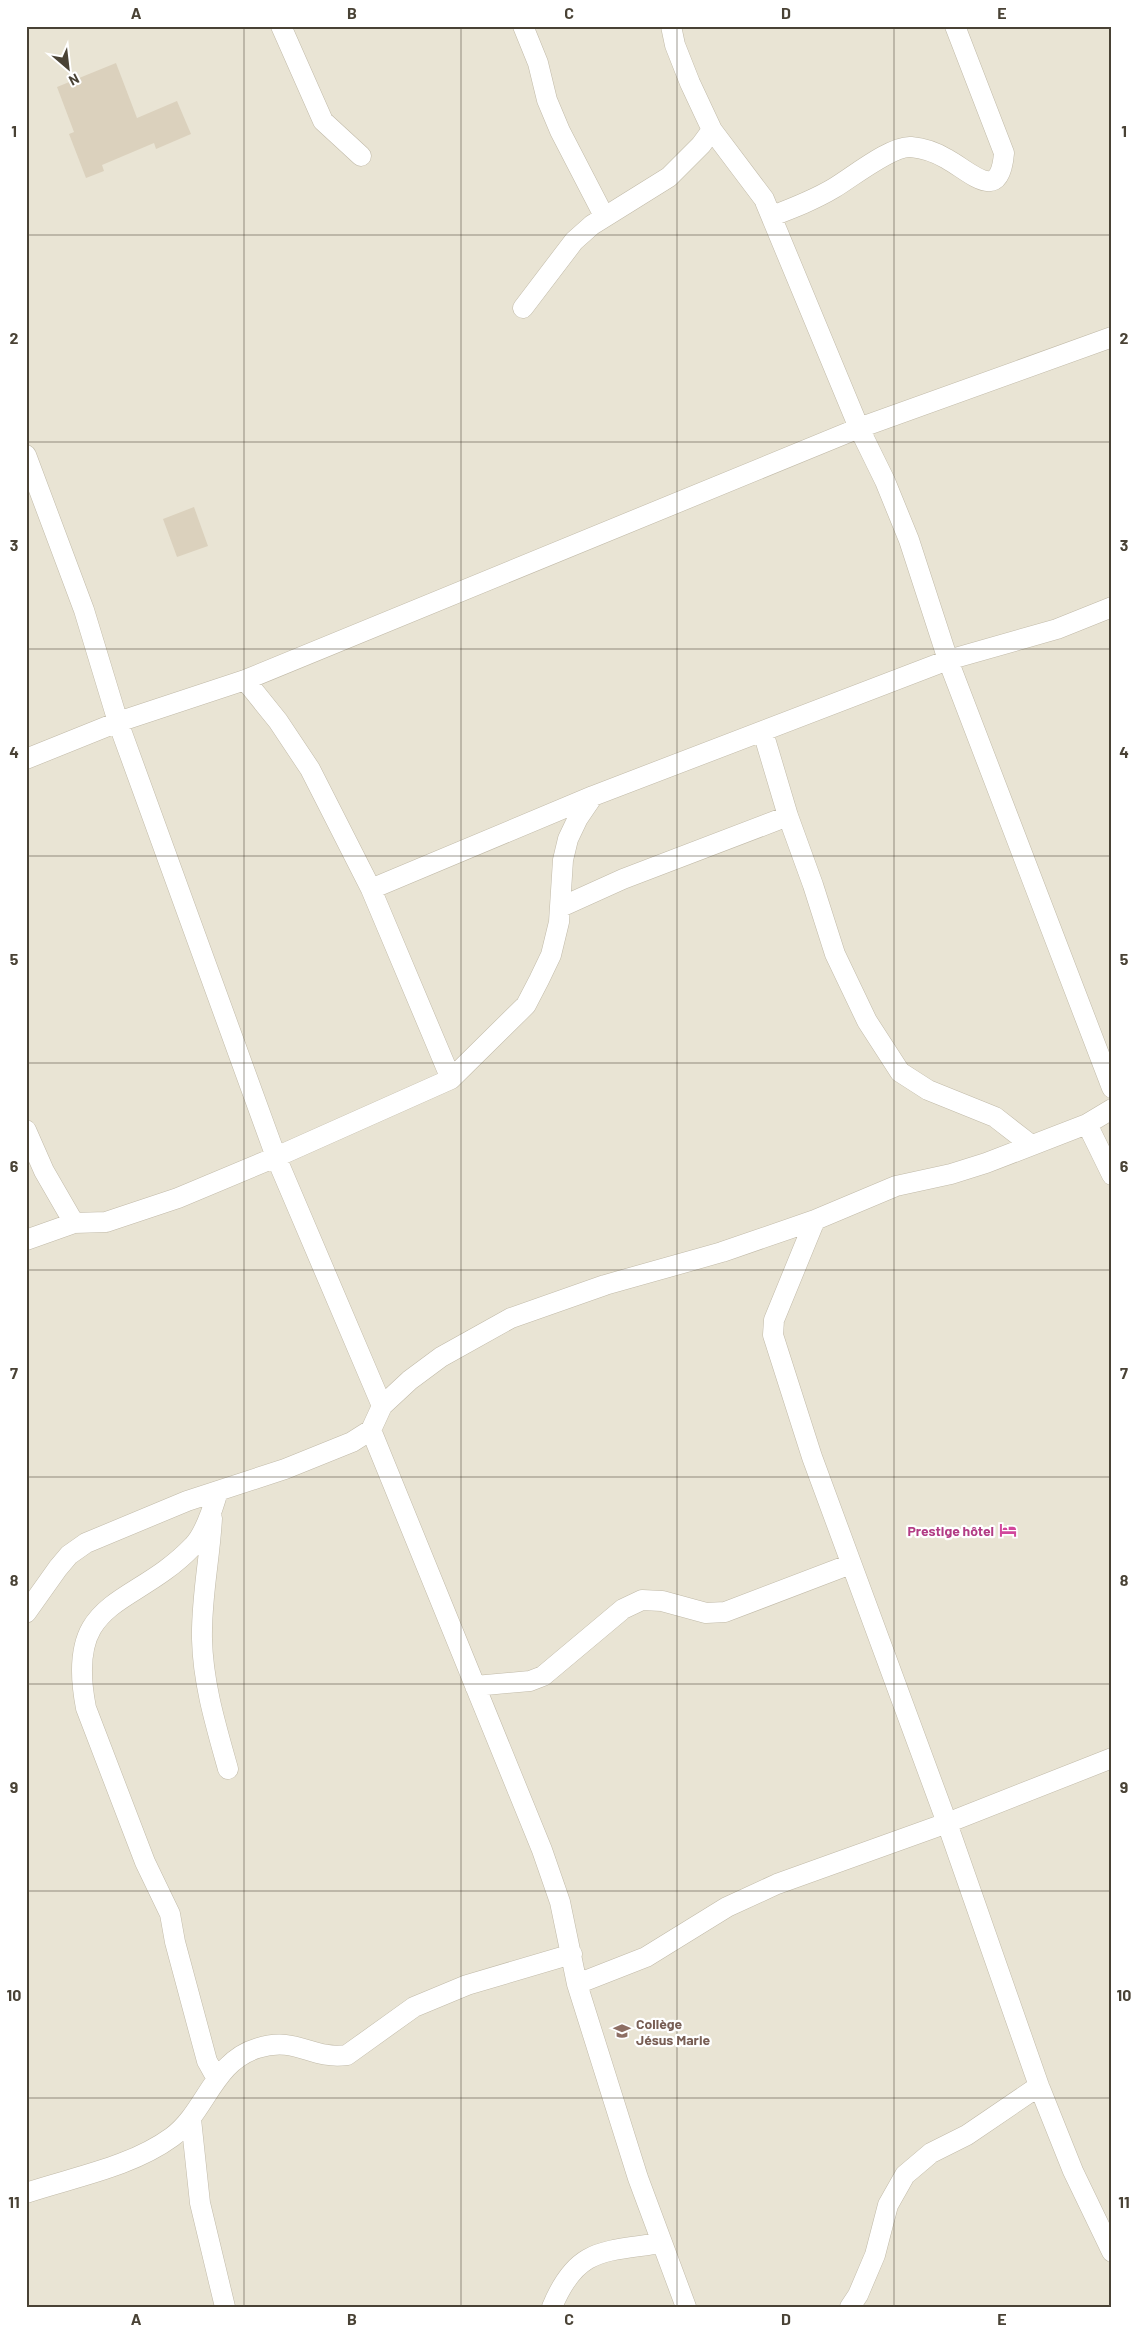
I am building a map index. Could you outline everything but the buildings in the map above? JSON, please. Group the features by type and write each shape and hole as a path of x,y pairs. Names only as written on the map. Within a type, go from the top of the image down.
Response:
{"street":[{"path":"281,26 323,121 361,156"},
{"path":"523,26 538,63 547,100 560,131 604,216"},
{"path":"671,26 675,45 692,89 712,130 759,192 772,216 859,428 885,481 909,540 948,660 1112,1088"},
{"path":"772,216 804,204 834,188 870,164 902,148 910,147 934,153 947,159 975,178 987,182 995,180 1002,170 1004,153 955,26"},
{"path":"523,308 574,241 604,216 669,177 701,145 712,130"},
{"path":"26,759 118,722 245,680 859,428 1112,337"},
{"path":"26,455 84,610 118,722 276,1157 382,1406"},
{"path":"371,889 593,796 948,660 1057,629 1112,607"},
{"path":"245,680 278,721 310,769 371,889 451,1079"},
{"path":"763,732 788,816 835,954 867,1021 900,1072 928,1090 994,1117 1031,1146"},
{"path":"26,1240 74,1224 106,1222 125,1218 178,1198 276,1157 451,1079 526,1006 551,956 561,907 563,860 568,840 578,818 593,796"},
{"path":"561,907 623,878 788,816"},
{"path":"26,1613 69,1555 86,1543 187,1501 330,1452 371,1430 382,1406 410,1380 441,1357 510,1318 605,1285 722,1252 815,1220 896,1186 951,1174 1087,1124 1112,1109"},
{"path":"1087,1124 1112,1175"},
{"path":"26,1130 44,1171 74,1224"},
{"path":"815,1220 774,1320 773,1335 812,1457 947,1823 1039,2086 1073,2171 1112,2252"},
{"path":"371,1430 542,1850 560,1902 577,1984 638,2178 686,2307"},
{"path":"218,1491 212,1513 210,1546 203,1596 202,1639 206,1687 228,1769"},
{"path":"212,1513 194,1545 157,1577 110,1606 93,1623 86,1637 81,1683 86,1708 117,1790 145,1862 170,1914 175,1942 207,2061 217,2079"},
{"path":"475,1686 530,1681 543,1676 623,1609 642,1600 662,1600 706,1613 725,1612 851,1564"},
{"path":"577,1984 646,1957 727,1907 777,1884 947,1823 1112,1758"},
{"path":"26,2194 119,2164 154,2148 173,2136 190,2119 223,2070 239,2056 256,2048 279,2043 296,2045 318,2054 335,2057 347,2055 414,2006 467,1985 572,1954"},
{"path":"850,2307 858,2295 875,2256 888,2206 905,2175 931,2153 967,2135 1039,2086"},
{"path":"190,2119 200,2202 225,2307"},
{"path":"552,2307 565,2279 578,2264 607,2251 661,2243"}],"shaded area":[{"path":"26,26 1112,26 1112,2307 26,2307"}],"place":[{"name":"Prestige hôtel","path":"1008,1530"},
{"name":"Collège Jésus Marie","path":"622,2031"}]}
